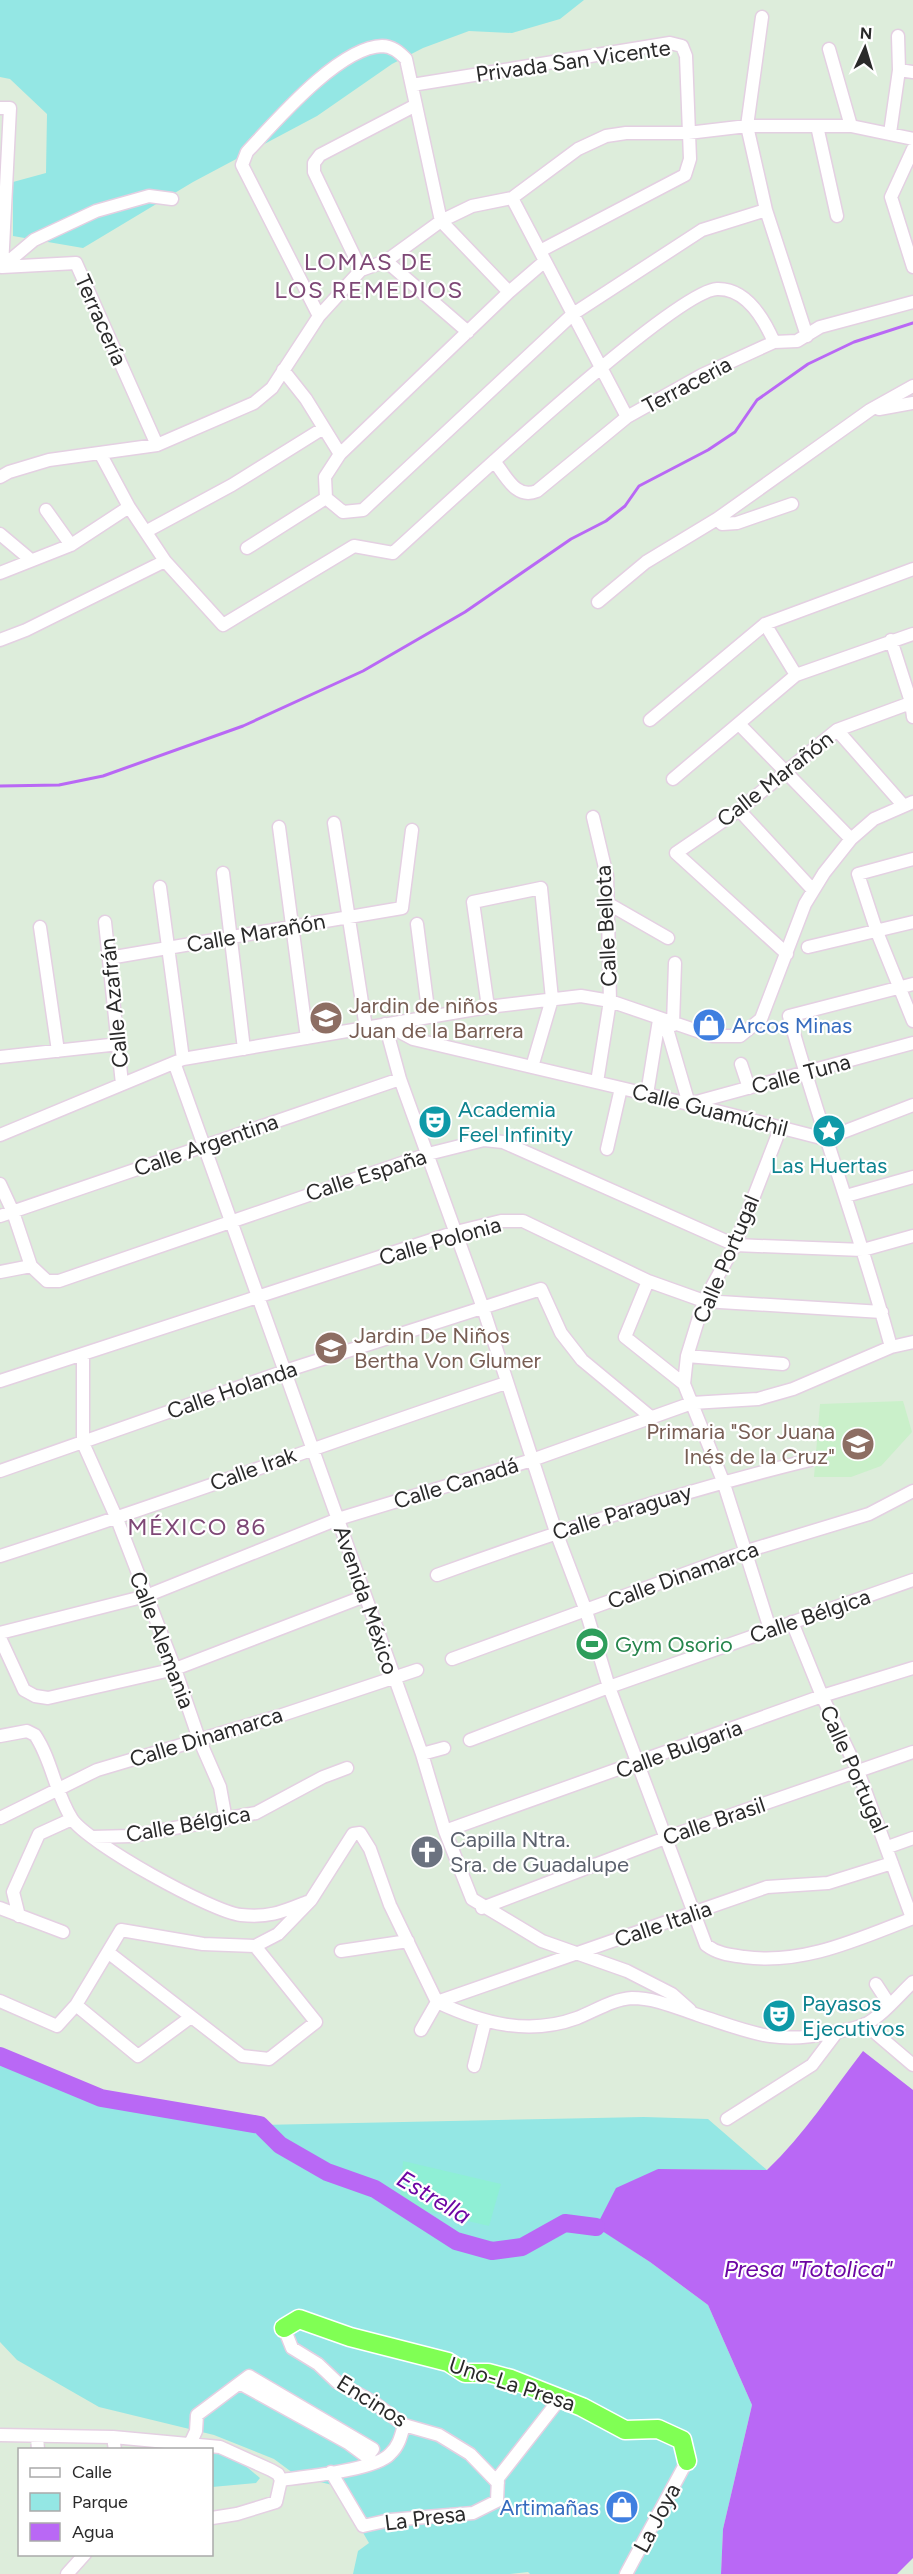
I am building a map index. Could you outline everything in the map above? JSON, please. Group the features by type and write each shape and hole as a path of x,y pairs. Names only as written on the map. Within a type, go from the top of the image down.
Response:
{"highway":[{"name":"Uno-La Presa","path":"284,2328 299,2319 350,2337 448,2362 465,2373 488,2373 511,2379 559,2400 582,2407 625,2430 658,2429 682,2440 687,2461"}],"street":[{"path":"762,17 747,126 766,210 807,336"},
{"path":"890,133 899,70 898,36"},
{"name":"Privada San Vicente","path":"412,85 670,43 682,46 686,56 688,134"},
{"path":"319,316 244,172 244,158 258,140 324,74 341,62 371,48 383,46 401,54 406,59 441,221 509,292"},
{"path":"829,49 851,126"},
{"path":"899,70 913,72"},
{"path":"361,270 314,172 314,163 320,155 416,105"},
{"path":"0,108 10,108 4,170 2,267"},
{"path":"0,477 49,460 157,446 254,403 272,387 319,316 361,270 386,261 441,221 472,206 512,198 578,149 606,136 626,133 688,134 747,126 851,126 913,139"},
{"path":"817,126 837,216"},
{"path":"688,134 688,168 680,179 543,256 468,332 340,454 324,477 326,498 343,512 363,510 573,314 702,230 766,210"},
{"path":"913,149 891,197 913,267"},
{"path":"2,267 34,240 96,211 149,196 172,199"},
{"name":"Terraceria","path":"512,198 600,370 627,417 702,375 774,342 797,341 820,327 913,302"},
{"path":"386,261 468,332"},
{"name":"Terracería","path":"2,267 76,263 157,446"},
{"path":"100,453 129,507 165,561 223,625 354,546 393,553 494,461 600,370 662,320 704,292 717,289 741,297 764,320 774,342"},
{"path":"283,370 306,399 322,429 340,454"},
{"path":"598,602 646,562 717,519 870,410 913,386"},
{"path":"870,410 913,403"},
{"path":"494,461 520,494 527,495 537,490 627,417"},
{"path":"147,531 232,485 322,429"},
{"path":"247,548 326,498"},
{"path":"717,519 722,524 737,523 792,504"},
{"path":"0,573 71,544 129,507"},
{"path":"45,510 71,544"},
{"path":"0,534 31,560"},
{"path":"0,640 27,630 165,561"},
{"path":"650,720 765,624 913,569"},
{"path":"765,624 796,675"},
{"path":"673,778 796,675 913,634"},
{"path":"891,640 912,702 913,717"},
{"name":"Calle Marañón","path":"787,954 676,853 740,810 837,730 912,702"},
{"path":"739,724 851,839"},
{"path":"0,1135 179,1062 488,1007 581,996 610,1001 665,1022 723,1038 740,1036 748,1032 761,1019 812,889 851,839 874,819 908,803 837,730"},
{"path":"740,810 812,889"},
{"name":"Calle Bellota","path":"593,817 607,876 610,1001 597,1082"},
{"path":"334,823 366,1028"},
{"path":"279,827 307,1038"},
{"name":"Calle Marañón","path":"109,958 402,908 412,830"},
{"path":"913,859 858,874 877,932 913,1021"},
{"path":"223,873 229,939 244,1049"},
{"name":"Avenida México","path":"160,887 179,1062 202,1146 232,1219 393,1678 422,1754 445,1831 472,1899 482,1908 542,1941 627,1971 672,1994 693,2013"},
{"path":"488,1007 473,902 542,888 552,999 532,1067"},
{"path":"608,903 668,938"},
{"name":"Calle Azafrán","path":"105,922 122,1084"},
{"path":"808,946 913,922"},
{"path":"417,924 429,1017"},
{"path":"40,927 58,1051"},
{"path":"646,1094 665,1022 675,963"},
{"path":"891,1347 846,1196 825,1139 789,1016 913,984"},
{"path":"665,1022 689,1104"},
{"path":"385,1024 400,1079 483,1308 556,1532 586,1611 609,1687 668,1837 706,1944 720,1954 792,1959 833,1948 913,1918"},
{"name":"Calle Guamúchil","path":"385,1024 413,1039 689,1104 825,1139"},
{"name":"Calle Tuna","path":"689,1104 913,1043"},
{"path":"0,1058 119,1044"},
{"path":"741,1064 749,1088"},
{"name":"Calle Argentina","path":"0,1216 400,1079"},
{"path":"607,1149 621,1088"},
{"path":"825,1139 913,1105"},
{"name":"Calle Portugal","path":"770,1629 723,1481 684,1384 687,1356 704,1301 735,1245 780,1129"},
{"name":"Calle España","path":"31,1266 47,1281 58,1281 232,1219 428,1154 484,1140 503,1142 735,1245"},
{"path":"846,1196 913,1177"},
{"path":"0,1184 13,1212 31,1266 0,1272"},
{"name":"Calle Polonia","path":"0,1381 456,1232 501,1221 523,1221 648,1281 704,1301 882,1312"},
{"path":"735,1245 863,1250 913,1236"},
{"path":"648,1281 625,1337 684,1384"},
{"name":"Calle Holanda","path":"0,1471 285,1371 541,1289 561,1333 582,1360 652,1418"},
{"name":"Calle Canadá","path":"0,1633 146,1596 338,1519 532,1460 692,1403 758,1399 793,1389 891,1347 913,1342"},
{"name":"Calle Alemania","path":"83,1355 83,1443 117,1519 175,1669 199,1739 220,1787 225,1820"},
{"path":"687,1356 783,1364"},
{"name":"Calle Irak","path":"0,1556 117,1519 313,1447 506,1383"},
{"name":"Calle Paraguay","path":"437,1575 556,1532 723,1481 810,1460"},
{"name":"Calle Dinamarca","path":"452,1659 747,1551 869,1514 913,1491"},
{"name":"Calle Bélgica","path":"470,1740 609,1687 913,1580"},
{"path":"0,1638 24,1690 35,1696 48,1698 175,1669 365,1596"},
{"name":"Calle Portugal","path":"792,1622 822,1696 858,1771 913,1918"},
{"name":"Calle Bulgaria","path":"445,1831 822,1696 913,1668"},
{"name":"Calle Dinamarca","path":"0,1818 97,1770 417,1670"},
{"path":"0,1736 27,1731 35,1735 41,1744 72,1819 91,1838 214,1907 239,1915 272,1916 311,1900"},
{"path":"422,1754 444,1748"},
{"name":"Calle Brasil","path":"482,1908 668,1837 913,1752"},
{"name":"Calle Bélgica","path":"91,1838 131,1836 256,1813 347,1768"},
{"path":"19,1916 13,1892 39,1834 72,1819"},
{"path":"0,2001 57,2026 76,2005 121,1930 203,1944 255,1946 278,1934 311,1900 353,1834 360,1833 370,1849 390,1905 437,2002 485,2022 509,2026 540,2026 575,2018 611,2003 631,1998 652,2000 777,2039 801,2040 865,2024 889,2004 908,1993 913,1982"},
{"path":"888,1847 913,1838"},
{"name":"Calle Italia","path":"437,2002 767,1887 828,1883 892,1863"},
{"path":"0,1908 63,1932"},
{"path":"341,1951 408,1941"},
{"path":"109,1953 242,2056 270,2059 316,2022 255,1946"},
{"path":"876,1984 889,2004"},
{"path":"422,2030 437,2002"},
{"path":"76,2005 138,2056 191,2017"},
{"path":"474,2066 485,2022"},
{"path":"865,2024 913,2065"},
{"path":"727,2119 812,2065 837,2032"},
{"name":"Encinos","path":"284,2328 292,2348 318,2364 337,2382 373,2402 404,2425 439,2434 470,2454 498,2483"},
{"path":"190,2444 196,2431 197,2415 249,2376 373,2449 367,2457 348,2443 241,2384"},
{"name":"La Presa","path":"331,2472 363,2526 390,2520 473,2513 496,2501 498,2478 559,2400"},
{"path":"281,2480 369,2466 389,2456 399,2444 404,2425"},
{"path":"0,2435 220,2447 278,2474 281,2480 276,2502 237,2514 213,2518"},
{"path":"37,2436 38,2448"},
{"name":"La Joya","path":"626,2574 687,2461"},
{"path":"67,2574 84,2556"}],"shaded area":[{"name":"Primaria \"Sor Juana Inés de la Cruz\"","path":"903,1401 912,1432 881,1466 851,1477 814,1477 820,1404"},
{"path":"403,2161 501,2184 489,2226 400,2205"}],"green space":[{"path":"0,0 584,0 560,19 512,33 469,31 423,48 392,64 317,116 193,182 83,248 13,236 13,182 46,173 47,114 10,79 0,77"},
{"path":"0,2056 101,2098 260,2125 644,2117 708,2119 767,2170 658,2169 596,2226 708,2305 752,2405 723,2529 721,2574 530,2574 528,2572 353,2574 358,2551 369,2543 336,2486 297,2476 274,2459 214,2435 99,2407 17,2360 0,2342"},
{"path":"213,2451 241,2462 260,2478 256,2483 213,2487"}],"water":[{"name":"Presa \"Totolica\"","path":"863,2051 913,2090 913,2558 897,2574 721,2574 723,2529 752,2405 708,2305 650,2262 596,2227 616,2188 658,2169 767,2170 805,2128"}],"waterway":[{"path":"0,786 59,785 103,776 243,726 363,671 465,612 571,539 606,521 625,506 639,486 708,450 735,432 757,400 808,364 854,342 913,323"},
{"name":"Estrella","path":"0,2056 101,2098 260,2125 280,2145 327,2172 375,2189 456,2241 492,2251 522,2247 565,2223 596,2227"}],"place":[{"name":"Jardin de niños Juan de la Barrera","path":"326,1018"},
{"name":"Arcos Minas","path":"709,1025"},
{"name":"Academia Feel Infinity","path":"435,1122"},
{"name":"Las Huertas","path":"829,1131"},
{"name":"Jardin De Niños Bertha Von Glumer","path":"331,1348"},
{"name":"Primaria \"Sor Juana Inés de la Cruz\"","path":"858,1444"},
{"name":"Gym Osorio","path":"592,1644"},
{"name":"Capilla Ntra. Sra. de Guadalupe","path":"427,1852"},
{"name":"Payasos Ejecutivos","path":"779,2016"},
{"name":"Artimañas","path":"622,2507"}],"district":[{"name":"LOMAS DE LOS REMEDIOS","path":"369,275"},
{"name":"MÉXICO 86","path":"197,1526"}]}
